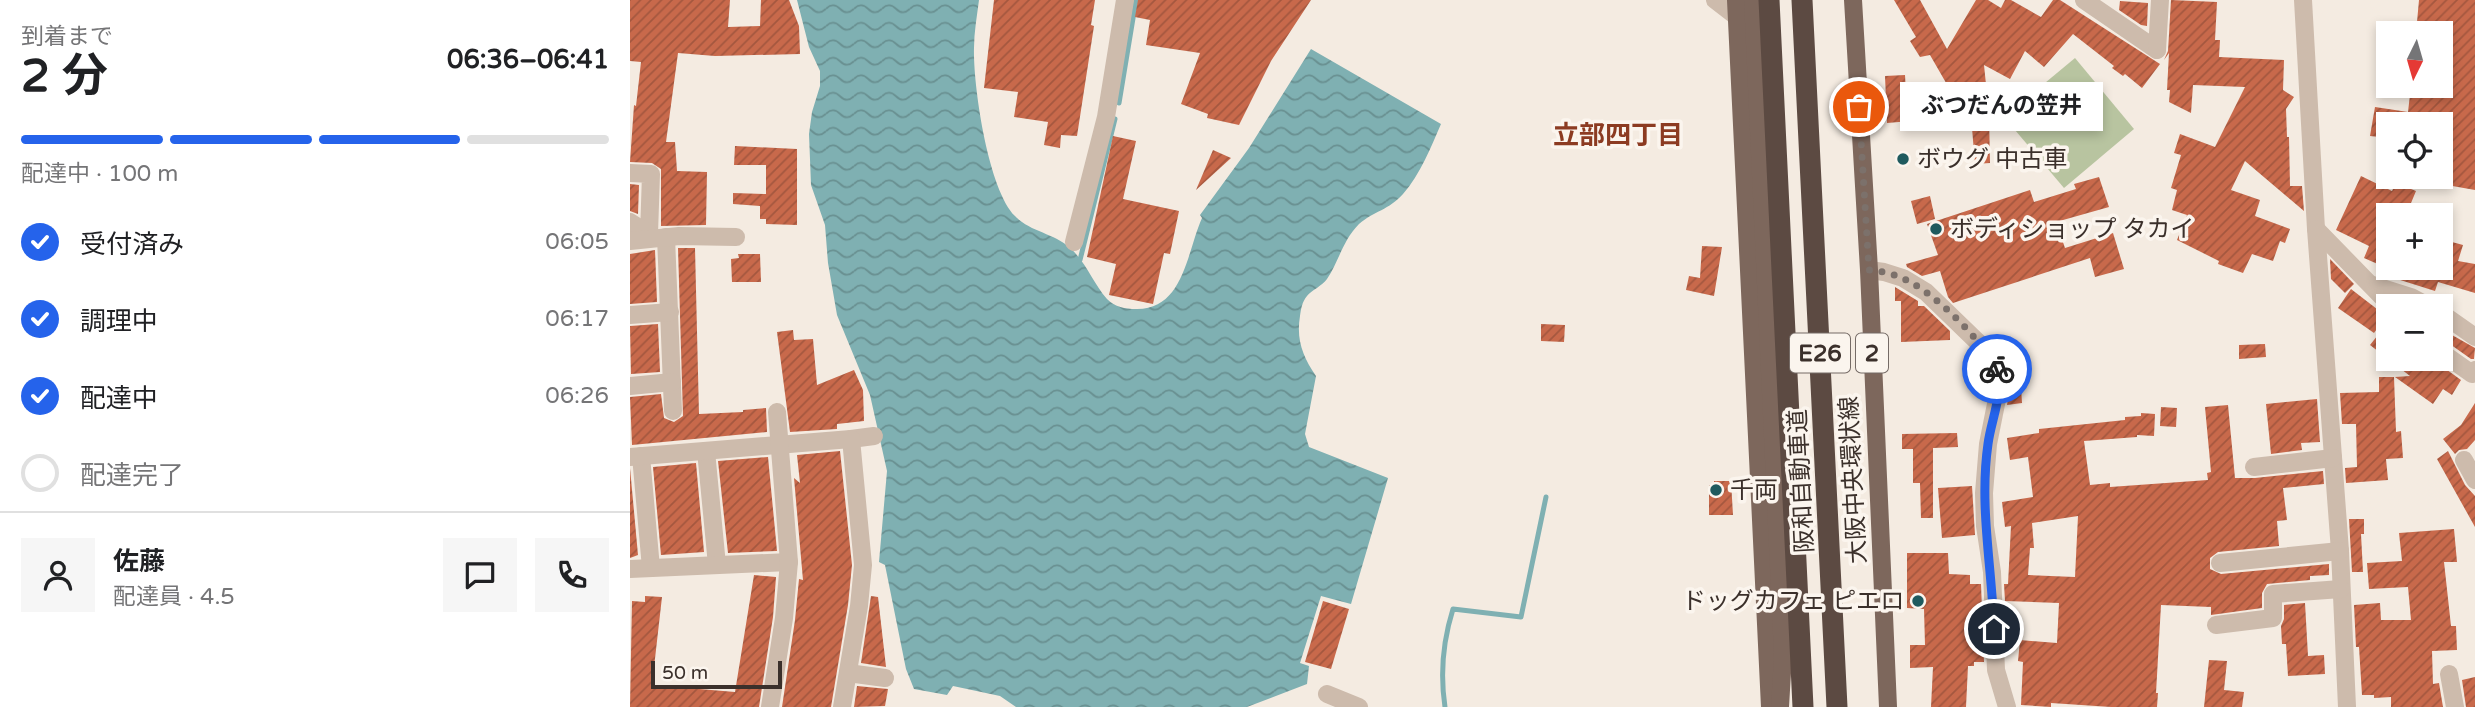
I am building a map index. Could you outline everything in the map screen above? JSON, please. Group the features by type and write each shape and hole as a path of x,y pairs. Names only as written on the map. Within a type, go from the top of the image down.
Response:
{"highway":[{"name":"阪和自動車道","path":"1769,0 1803,707"},
{"name":"阪和自動車道","path":"1802,0 1837,707"}],"main road":[{"path":"1753,0 1783,656 1780,707"},
{"name":"大阪中央環状線","path":"1853,0 1869,270 1888,707"},
{"path":"1736,8 1770,707"}],"street":[{"path":"1074,242 1106,117 1125,0"},
{"path":"1715,0 1736,8"},
{"path":"2084,0 2157,50 2160,0"},
{"path":"2302,0 2340,551 2347,707 2358,707"},
{"path":"630,173 651,173 656,237 670,312 673,411"},
{"path":"630,222 656,237"},
{"path":"2316,229 2379,294"},
{"path":"630,241 656,237 736,237"},
{"path":"1869,270 1903,278 1926,292 1988,352 1998,372 1999,389 1988,444 1984,492 1985,526 1992,572 1996,670 2007,707"},
{"path":"2369,284 2401,294"},
{"path":"630,315 670,312"},
{"path":"2453,321 2475,337"},
{"path":"2453,361 2472,374 2475,370"},
{"path":"630,386 672,382"},
{"path":"770,707 784,618 789,562 777,412"},
{"path":"651,568 635,457 874,436"},
{"path":"842,707 863,565 851,439"},
{"path":"706,451 717,565"},
{"path":"2254,467 2333,458"},
{"path":"2463,460 2475,480"},
{"path":"2220,564 2340,551"},
{"path":"630,569 789,562"},
{"path":"2216,625 2273,618 2273,594 2341,589"},
{"path":"848,673 885,678"},
{"path":"2449,674 2455,707"},
{"path":"1327,694 1359,707"}],"green space":[{"path":"2075,58 2134,129 2064,188 2004,117"}],"water":[{"path":"797,0 979,0 974,65 979,110 990,161 1005,203 1021,221 1070,248 1107,299 1124,308 1152,307 1164,300 1174,289 1187,262 1202,218 1200,215 1249,148 1311,49 1441,124 1425,160 1403,194 1359,224 1349,237 1327,279 1307,296 1301,308 1300,341 1307,362 1316,376 1305,434 1309,447 1388,478 1351,604 1321,596 1300,663 1309,666 1307,684 1247,707 1016,707 1000,696 953,686 947,695 914,689 906,669 885,565 879,562 887,471 870,395 837,315 825,225 811,185 809,134 820,86 820,71 809,47"}],"building":[{"path":"630,0 730,0 728,27 760,26 761,0 789,0 799,26 800,54 715,56 678,53 666,142 675,142 677,171 707,172 706,225 661,226 661,169 652,163 630,162 634,105 636,106 641,62 630,61"},
{"path":"994,0 1095,0 1091,25 1094,26 1077,136 1061,135 1060,148 1044,145 1048,122 1014,117 1018,92 984,88"},
{"path":"1138,0 1311,0 1271,61 1239,125 1207,118 1208,114 1181,104 1200,53 1146,45 1150,20 1135,17"},
{"path":"1894,0 1920,0 1947,49 1976,0 1988,0 2001,8 2005,0 2011,0 2041,17 2053,0 2060,0 2160,64 2142,88 2125,74 2123,76 2112,68 2114,66 2073,34 2044,67 2025,51 2010,79 1984,65 1990,163 1975,164 1971,116 1887,123 1885,76 1905,75 1906,93 1949,88 1930,55 1920,57 1910,41 1916,37"},
{"path":"2171,0 2217,2 2215,40 2220,40 2219,57 2284,60 2283,90 2294,97 2286,109 2290,186 2302,186 2304,211 2245,161 2231,190 2260,200 2255,216 2290,229 2285,243 2280,241 2273,261 2252,254 2243,273 2218,264 2219,261 2177,240 2187,215 2172,210 2177,190 2171,188 2181,155 2174,153 2180,134 2215,147 2245,87 2193,85 2191,113 2169,102 2169,53 2164,60 2168,51"},
{"path":"2419,0 2475,0 2475,190 2453,186 2453,112 2408,112 2410,98 2454,98 2454,21 2417,21"},
{"path":"2120,1 2148,3 2147,26 2141,25 2119,10"},
{"path":"2375,107 2408,112 2376,112 2376,137 2370,136"},
{"path":"1113,136 1136,141 1123,199 1179,211 1170,254 1164,253 1153,304 1109,295 1116,264 1087,257"},
{"path":"735,146 797,149 797,225 766,224 766,219 760,219 760,206 733,204 733,193 766,194 766,165 734,165"},
{"path":"1213,150 1231,158 1196,190"},
{"path":"2361,176 2376,183 2376,189 2416,191 2411,203 2376,203 2376,263 2364,258 2369,246 2336,230"},
{"path":"2099,177 2109,207 2056,222 2065,248 2113,233 2124,269 2095,277 2090,258 1953,303 1948,297 1940,271 1922,276 1907,267 1906,264 1938,255 1927,224 2030,190 2034,202 2076,189 2074,184"},
{"path":"630,184 639,185 638,214 630,211"},
{"path":"1930,196 1935,219 1917,224 1911,201"},
{"path":"2453,242 2463,245 2458,261 2475,264 2475,293 2438,282 2435,291 2400,280 2453,280"},
{"path":"1702,246 1722,247 1714,296 1686,290 1689,276 1700,278"},
{"path":"678,248 695,248 699,414 766,408 767,432 632,445 630,397 661,394 664,418 674,422 683,416"},
{"path":"655,250 657,302 630,304 630,254"},
{"path":"738,254 760,254 761,282 732,282 731,259 739,258"},
{"path":"2330,259 2354,284 2345,293 2331,279"},
{"path":"1895,287 1918,301 1918,306 1924,306 1950,331 1950,340 1901,342 1901,301 1895,301"},
{"path":"2351,289 2376,308 2376,330 2374,333 2338,308"},
{"path":"658,324 660,372 631,374 630,326"},
{"path":"1541,324 1565,325 1564,342 1541,341"},
{"path":"793,330 794,340 813,339 817,385 854,370 863,390 864,421 837,424 837,429 790,432 777,332"},
{"path":"2453,336 2475,348 2474,359 2453,346"},
{"path":"2376,337 2376,350 2370,345"},
{"path":"2265,344 2266,357 2239,359 2239,345"},
{"path":"2404,371 2449,371 2461,380 2452,395 2443,389 2433,404 2395,377 2410,376"},
{"path":"2379,377 2394,377 2396,432 2401,431 2403,458 2386,459 2388,480 2346,483 2345,468 2357,467 2356,424 2342,424 2340,393 2379,392"},
{"path":"2010,387 2021,387 2022,403 2007,405"},
{"path":"2317,399 2320,442 2301,443 2302,450 2271,454 2266,404"},
{"path":"2475,403 2475,440 2467,449 2459,450 2455,454 2443,439 2461,425"},
{"path":"2228,405 2235,478 2323,471 2324,484 2283,488 2287,520 2277,521 2279,546 2218,552 2210,558 2210,569 2221,574 2329,564 2329,575 2310,576 2310,580 2267,584 2262,593 2262,608 2211,615 2211,607 2161,605 2157,707 2051,703 2051,707 2021,705 2023,662 2018,661 2020,640 2057,643 2059,603 2005,601 2004,584 2008,584 2011,526 2005,527 2002,502 2033,497 2028,457 2010,460 2007,438 2039,433 2039,429 2125,420 2125,417 2141,416 2141,413 2155,414 2154,436 2137,435 2084,441 2090,485 2110,483 2110,487 2208,480 2207,473 2211,472 2205,407","holes":["2078,516 2075,577 2028,575 2030,548 2034,548 2032,523"]},
{"path":"2161,407 2177,408 2176,427 2160,426"},
{"path":"1957,433 1958,447 1933,448 1933,518 1921,518 1920,483 1913,483 1913,449 1902,449 1902,434"},
{"path":"840,451 852,565 831,707 782,707 799,579 803,580 794,478 800,483 797,455"},
{"path":"2448,451 2465,485 2475,496 2475,527 2437,459"},
{"path":"768,457 777,551 728,553 718,461"},
{"path":"696,463 704,552 661,555 653,467"},
{"path":"630,468 638,555 630,558"},
{"path":"1714,481 1731,481 1733,515 1709,515 1709,485 1714,485"},
{"path":"1972,486 1975,535 1942,538 1938,488"},
{"path":"2349,519 2364,519 2364,534 2361,534 2363,572 2352,572"},
{"path":"2454,529 2457,562 2444,562 2451,626 2456,626 2457,650 2432,651 2433,684 2439,683 2443,707 2391,707 2391,697 2374,698 2374,695 2362,695 2354,605 2380,603 2381,620 2411,620 2408,587 2369,589 2367,563 2402,561 2399,533"},
{"path":"1907,553 1948,553 1949,574 1970,575 1970,584 1981,584 1984,662 1974,662 1974,666 1968,666 1966,707 1931,707 1933,667 1910,668 1910,645 1925,645 1924,609 1907,608"},
{"path":"754,575 776,577 773,617 759,707 630,707 632,601 645,602 645,596 662,597 652,685 735,692"},
{"path":"871,596 878,597 886,667 861,663"},
{"path":"1323,601 1349,609 1331,669 1305,662"},
{"path":"2305,603 2308,656 2324,655 2325,674 2288,676 2286,644 2282,644 2284,605"},
{"path":"2209,660 2227,661 2224,690 2244,692 2242,707 2204,707"},
{"path":"2475,677 2475,707 2466,707 2462,680"},
{"path":"857,686 888,689 885,706 854,707"}],"waterway":[{"path":"1119,103 1136,0"},
{"path":"1080,260 1115,119"},
{"path":"1445,707 1443,658 1453,609 1521,617 1546,497"}],"way so far":[{"path":"1859,107 1869,270 1903,278 1926,292 1988,352 1997,369"}],"place":[{"name":"ぶつだんの笠井","path":"1859,107"},
{"name":"ボウグ 中古車","path":"1903,159"},
{"name":"ボディショップ タカイ","path":"1936,229"},
{"name":"千両","path":"1716,490"},
{"name":"ドッグカフェ ピエロ","path":"1918,601"}],"district":[{"name":"立部四丁目","path":"1618,135"}],"route":[{"path":"1994,629 1992,572 1985,526 1984,492 1988,444 1999,389 1997,369"}]}
